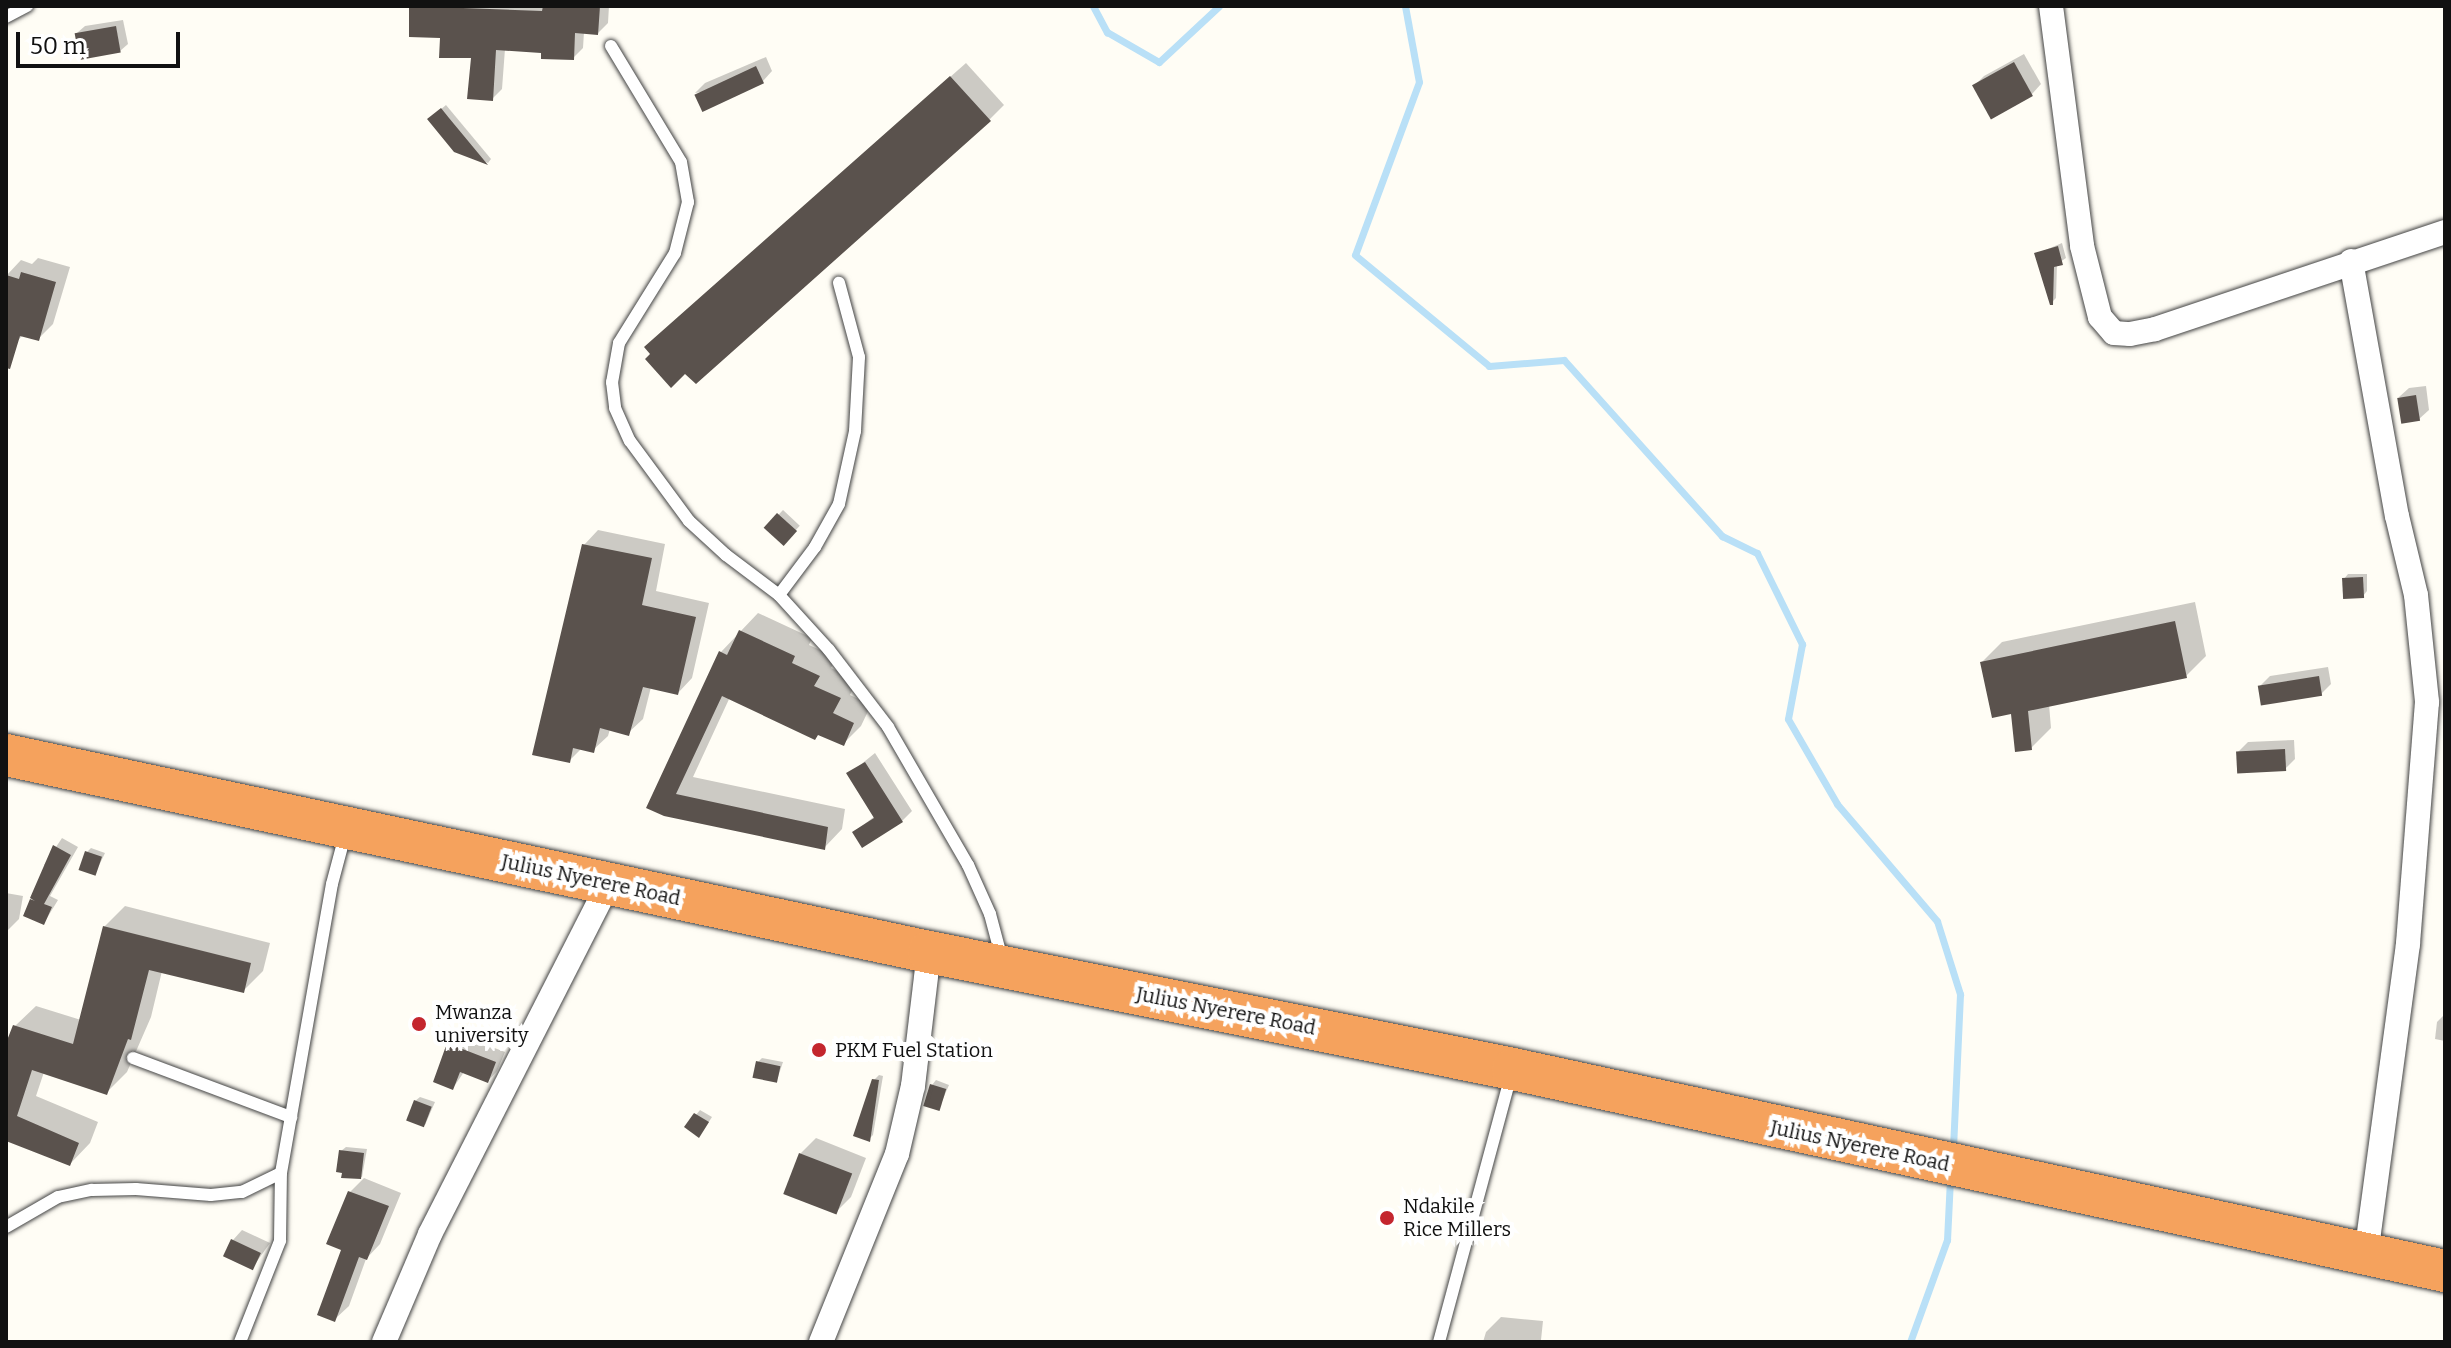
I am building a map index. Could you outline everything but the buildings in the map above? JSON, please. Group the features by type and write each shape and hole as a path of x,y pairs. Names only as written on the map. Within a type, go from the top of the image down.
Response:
{"highway":[{"name":"Julius Nyerere Road","path":"6,755 929,952 1513,1069 2445,1271"}],"street":[{"path":"2051,6 2082,246 2100,317 2114,333 2130,334 2155,329 2445,232"},
{"path":"2351,261 2397,516 2416,595 2427,702 2424,776 2408,944 2366,1256"},
{"path":"384,1342 430,1234 608,884"},
{"path":"821,1342 897,1154 913,1086 929,952"}],"lane":[{"path":"6,17 27,6"},
{"path":"611,46 681,162 688,202 675,253 619,343 612,382 615,408 630,441 689,521 726,555 779,595 829,650 888,727 968,865 990,914 1004,966"},
{"path":"779,595 815,547 839,504 855,431 859,357 839,283"},
{"path":"240,1342 280,1241 281,1173 332,884 347,828"},
{"path":"133,1058 291,1117"},
{"path":"1439,1342 1513,1069"},
{"path":"6,1227 58,1197 92,1190 211,1195 242,1192 281,1173"}],"waterway":[{"path":"1093,6 1107,32 1159,62 1219,6"},
{"path":"1405,6 1419,82 1355,255 1489,366 1564,360 1722,536 1757,553 1802,644 1788,719 1837,804 1937,921 1960,994 1953,1151"},
{"path":"1910,1342 1947,1240 1950,1179"}],"place":[{"name":"Mwanza university","path":"419,1024"},
{"name":"PKM Fuel Station","path":"819,1050"},
{"name":"Ndakile Rice Millers","path":"1387,1218"}]}
